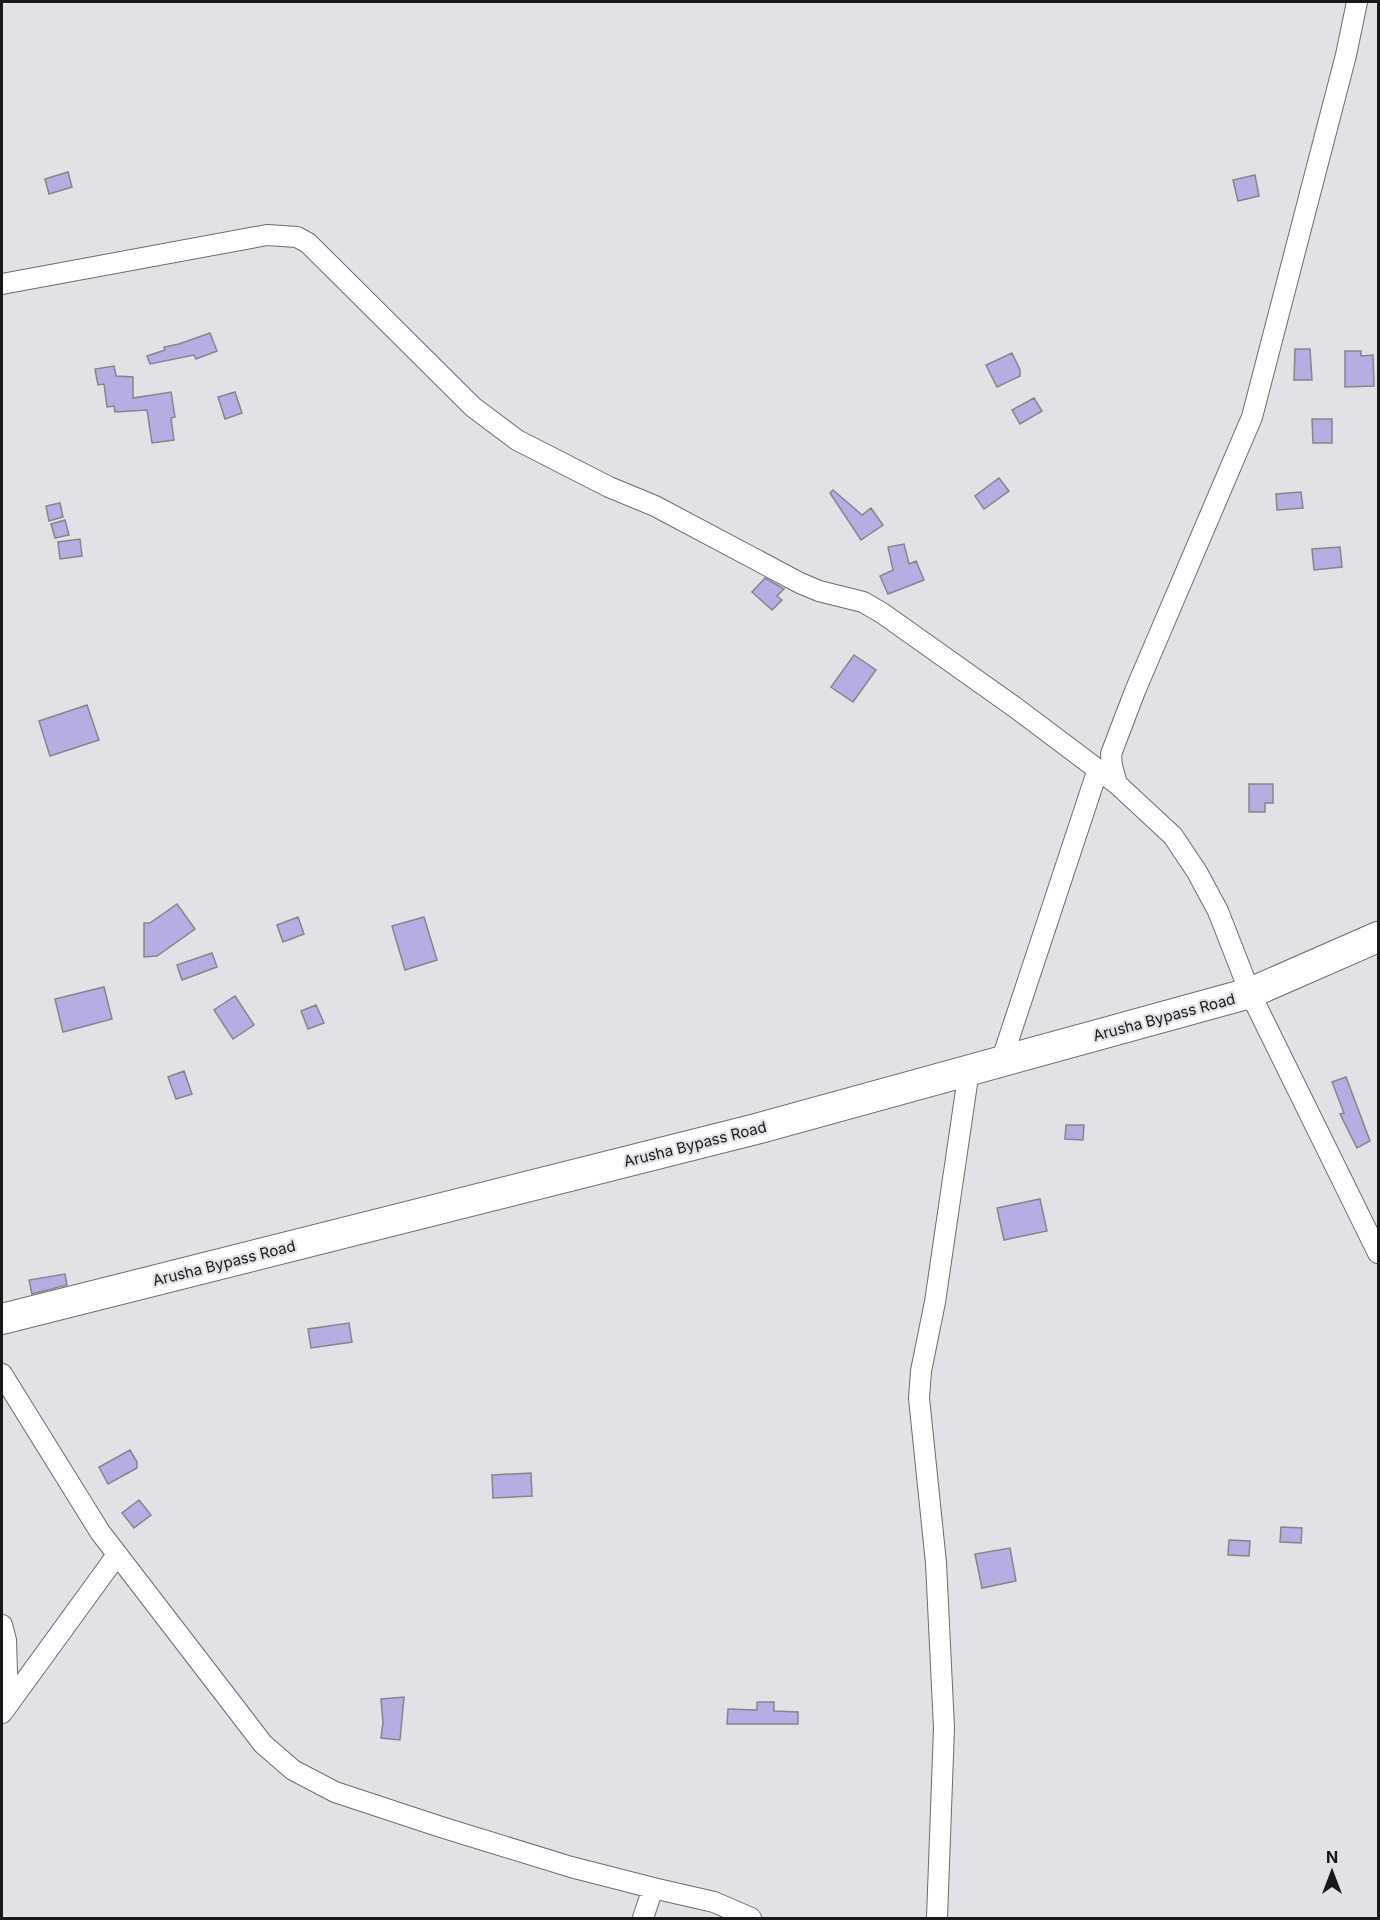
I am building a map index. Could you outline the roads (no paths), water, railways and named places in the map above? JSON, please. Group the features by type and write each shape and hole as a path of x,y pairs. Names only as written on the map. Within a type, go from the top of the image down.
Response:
{"main road":[{"name":"Arusha Bypass Road","path":"2,1319 744,1132 1250,993 1378,937"}],"street":[{"path":"1118,784 1111,754 1120,728 1252,417 1346,55 1357,2"},
{"path":"2,285 267,235 297,237 308,243 473,407 517,440 609,487 655,506 800,583 819,591 863,602 882,613 990,689 1118,784 1173,836 1197,872 1218,911 1250,993 1378,1253"},
{"path":"1000,1062 1098,769"},
{"path":"937,1918 944,1728 936,1563 919,1398 921,1371 937,1291 969,1070"},
{"path":"2,1374 100,1532 263,1744 293,1770 335,1792 441,1827 571,1867 714,1902 751,1918"},
{"path":"5,1708 117,1555"},
{"path":"2,1625 6,1640 5,1708"},
{"path":"643,1918 653,1888"}]}
